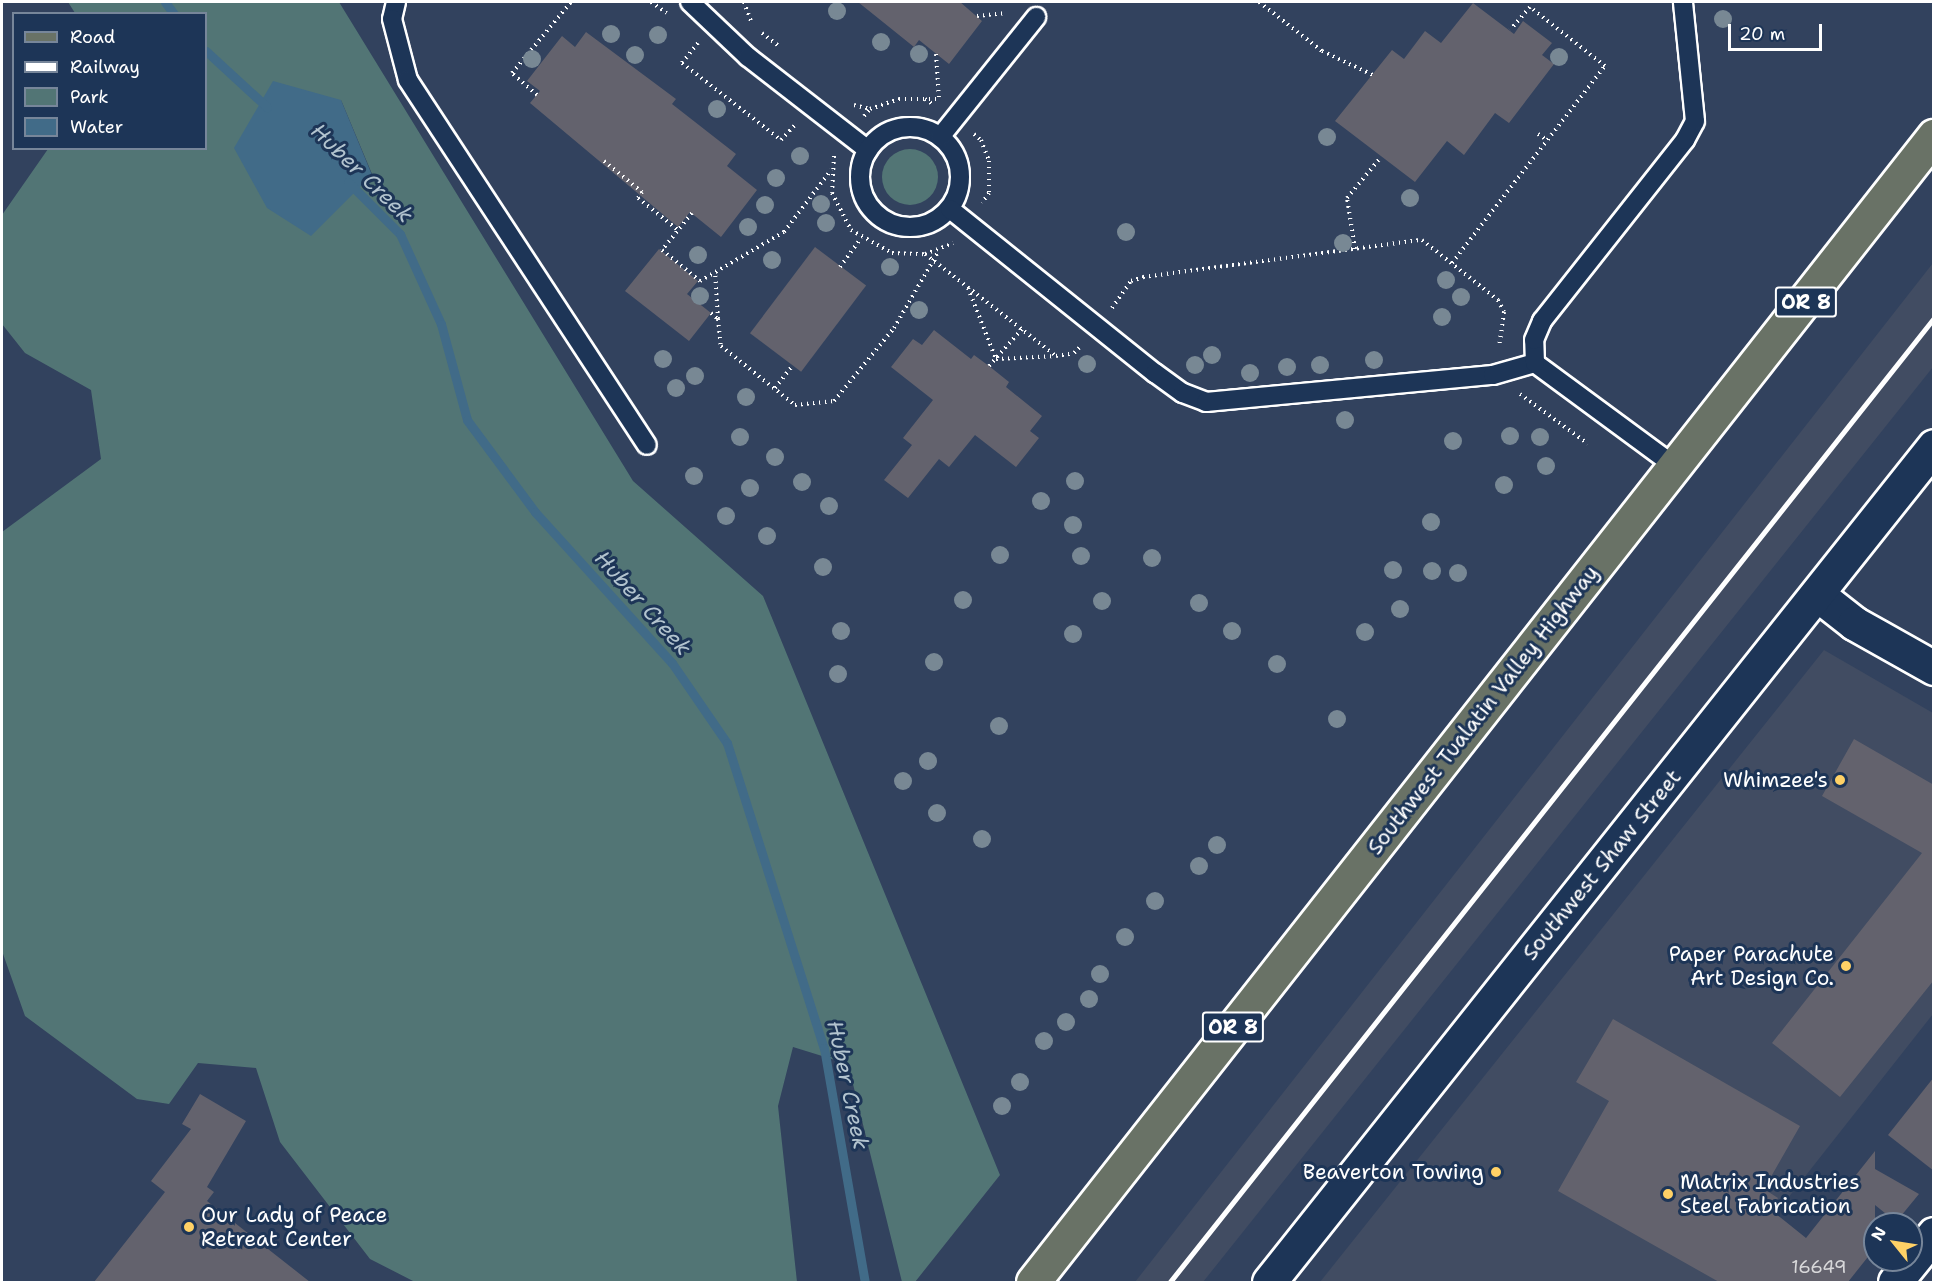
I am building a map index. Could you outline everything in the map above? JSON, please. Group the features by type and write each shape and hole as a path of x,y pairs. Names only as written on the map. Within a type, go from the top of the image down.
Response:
{"main road":[{"name":"Southwest Tualatin Valley Highway","path":"1033,1282 1934,136"}],"street":[{"name":"Southwest Shaw Street","path":"1269,1282 1934,446"},
{"path":"1817,594 1854,623 1934,668"},
{"path":"1895,1282 1931,1242"}],"lane":[{"path":"396,2 392,19 408,80 647,445"},
{"path":"690,2 748,57 868,150"},
{"path":"1535,363 1534,340 1542,321 1685,140 1695,121 1683,2"},
{"path":"940,137 1036,17"},
{"path":"907,127 940,137 954,152 960,171 959,190 950,208 933,222 912,228 881,219 861,192 860,170 868,150 885,134 907,127"},
{"path":"950,208 1097,327 1184,393 1206,402 1493,375 1535,363"},
{"path":"1535,363 1676,467"}],"path":[{"path":"537,95 512,74 570,2"},
{"path":"651,2 676,21"},
{"path":"744,2 753,25 790,54"},
{"path":"1259,2 1322,51 1373,75"},
{"path":"1001,21 1012,7"},
{"path":"1452,263 1605,66 1530,7 1510,30"},
{"path":"977,16 1008,13"},
{"path":"692,33 700,40 682,63 781,140 802,121"},
{"path":"936,54 939,98"},
{"path":"833,158 870,109 900,99 939,98 946,90"},
{"path":"845,98 870,109"},
{"path":"831,151 833,158 832,193 839,212 861,238 892,253 938,252 952,244 966,221 989,193 989,162 981,140 925,99"},
{"path":"1538,134 1547,140"},
{"path":"1355,249 1347,198 1381,157"},
{"path":"604,161 642,192 638,198 678,230"},
{"path":"692,213 662,250 700,281 784,232 832,170"},
{"path":"840,267 861,238"},
{"path":"996,359 1074,353 1097,327 1131,281 1143,277 1422,240 1487,289 1503,312 1492,395 1519,393 1534,400 1588,444"},
{"path":"715,272 721,346 795,405 834,400 894,328 938,252"},
{"path":"925,254 1056,356"},
{"path":"967,286 996,359"},
{"path":"711,313 718,319"},
{"path":"989,366 1022,330"},
{"path":"775,388 793,365"}],"shaded area":[{"path":"1933,263 1933,367 1203,1282 1135,1282"},
{"path":"1824,650 1933,713 1933,1014 1722,1282 1320,1282"}],"green space":[{"path":"68,2 339,2 633,481 763,596 1000,1175 915,1282 902,1282 848,1064 793,1047 778,1106 797,1282 415,1282 370,1259 280,1142 256,1068 198,1063 169,1104 137,1099 25,1016 2,951 2,532 101,459 91,390 25,353 2,324 2,215 47,150 207,150 207,12 74,12","holes":["341,100 372,174 356,189"]},
{"path":"904,149 916,149 926,153 934,161 938,177 934,193 926,201 916,205 904,205 894,201 886,193 882,183 882,171 886,161 894,153"}],"water":[{"path":"273,81 341,100 372,175 311,236 267,208 234,148"}],"building":[{"path":"858,2 960,2 982,21 949,64 919,40 914,47"},
{"path":"1473,3 1514,34 1523,21 1552,43 1542,55 1554,64 1509,123 1495,113 1464,155 1447,141 1415,182 1335,121 1392,50 1404,59 1425,31 1441,43"},
{"path":"586,32 676,99 672,104 736,154 727,166 757,190 721,237 690,212 678,227 530,103 540,91 527,81 562,36 575,47"},
{"path":"815,247 866,286 801,372 750,333"},
{"path":"659,249 698,281 687,294 711,313 689,341 625,291"},
{"path":"934,330 971,359 974,355 1009,382 1006,387 1042,416 1030,431 1039,438 1016,467 975,435 949,467 939,459 908,498 884,480 912,445 903,438 933,400 891,367 913,339 922,345"},
{"path":"1854,739 1934,785 1934,980 1840,1097 1772,1043 1922,853 1822,796"},
{"path":"1613,1019 1800,1126 1764,1189 1778,1198 1771,1210 1806,1238 1875,1151 1875,1169 1919,1194 1904,1212 1884,1212 1875,1205 1875,1212 1863,1212 1863,1263 1848,1282 1719,1282 1558,1191 1609,1101 1576,1082"},
{"path":"1934,1077 1934,1171 1888,1135"},
{"name":"Our Lady of Peace Retreat Center","path":"200,1094 246,1121 207,1187 214,1192 207,1201 310,1282 94,1282 165,1192 151,1181 191,1129 182,1124"}],"waterway":[{"name":"Huber Creek","path":"165,2 172,12"},
{"name":"Huber Creek","path":"207,52 267,107"},
{"name":"Huber Creek","path":"348,182 400,234 441,324 467,420 535,512 672,663 727,743 824,1048 865,1282"}],"railway":[{"path":"1170,1282 1934,318"}],"place":[{"name":"Whimzee's","path":"1840,780"},
{"name":"Paper Parachute Art Design Co.","path":"1846,966"},
{"name":"Beaverton Towing","path":"1496,1172"},
{"name":"Matrix Industries Steel Fabrication","path":"1668,1194"},
{"name":"Our Lady of Peace Retreat Center","path":"189,1227"}]}
